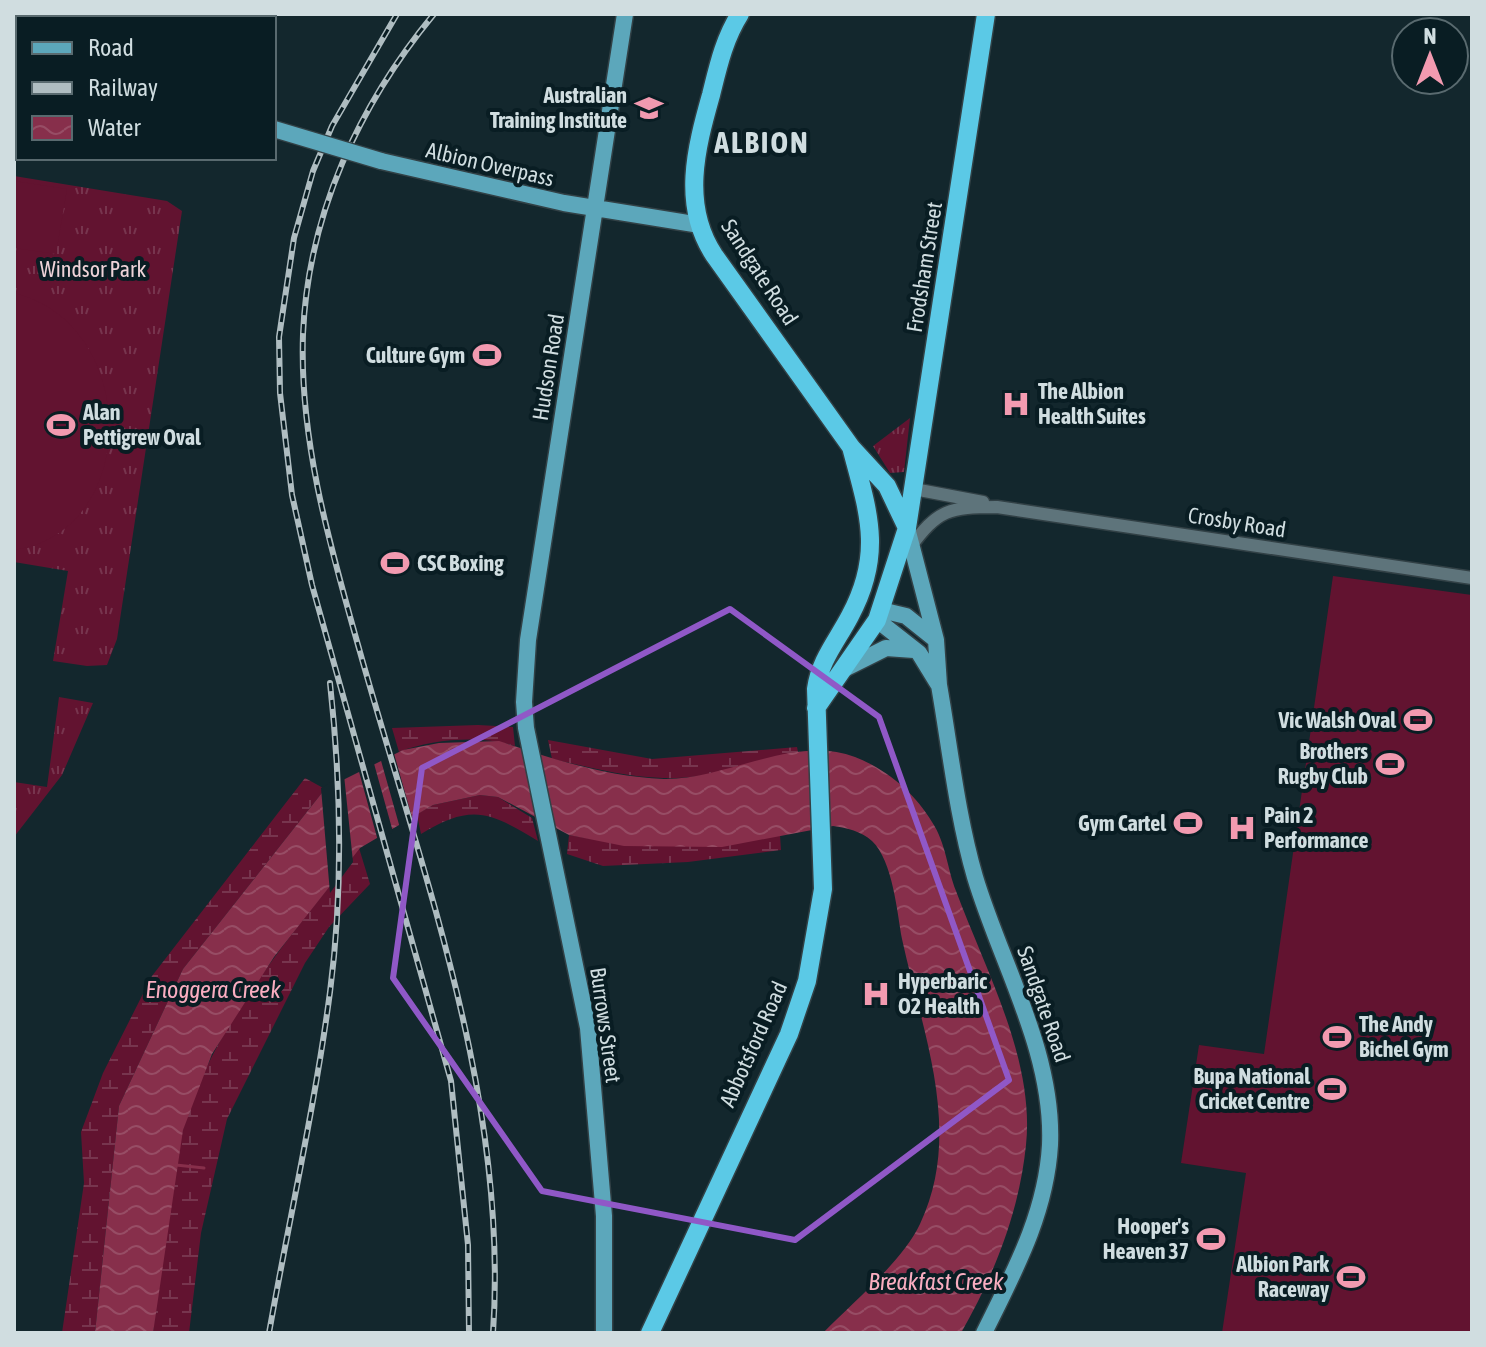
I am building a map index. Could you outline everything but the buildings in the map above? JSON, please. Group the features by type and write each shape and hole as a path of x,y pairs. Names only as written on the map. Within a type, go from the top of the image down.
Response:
{"highway":[{"name":"Sandgate Road","path":"740,14 720,61 696,150 693,184 700,225 714,255 851,447 891,494 910,535"},
{"name":"Frodsham Street","path":"910,535 914,489 986,14"},
{"name":"Sandgate Road","path":"851,447 869,513 870,561 857,604"},
{"path":"870,561 891,494 914,489"},
{"path":"816,708 846,668 879,615 910,535"},
{"path":"857,604 879,615"},
{"name":"Abbotsford Road","path":"650,1333 799,1005 821,909 816,708 822,663 857,604"}],"main road":[{"name":"Hudson Road","path":"526,728 524,702 528,640 625,14"},
{"name":"Albion Overpass","path":"276,130 381,161 594,208 700,225"},
{"name":"Sandgate Road","path":"910,535 936,640 929,659"},
{"name":"Sandgate Road","path":"879,615 929,659 939,685 975,874 1042,1069 1050,1124 1048,1160 1036,1219 984,1333"},
{"path":"879,615 909,618 936,640"},
{"path":"846,668 886,648 903,647 929,659"},
{"name":"Burrows Street","path":"526,728 588,1028 604,1216 604,1333"}],"street":[{"name":"Crosby Road","path":"914,489 997,507 1472,578"},
{"name":"Crosby Road","path":"910,535 944,511 997,507"}],"highlighted area":[{"path":"730,609 879,717 1009,1080 795,1240 542,1191 393,978 422,768"}],"green space":[{"name":"Windsor Park","path":"14,176 167,201 182,211 117,639 107,665 87,666 53,661 68,571 14,562"},
{"path":"14,181 67,189 56,254 14,248"},
{"name":"Alan Pettigrew Oval","path":"14,293 56,312 85,344 103,383 109,426 103,469 85,507 56,535 14,550"},
{"path":"910,418 904,472 890,473 873,446"},
{"path":"1333,576 1472,595 1472,1333 1222,1333 1246,1173 1181,1163 1199,1045 1264,1054"},
{"path":"59,697 93,703 62,775 14,837 14,782 47,787"},
{"path":"513,727 515,746 488,740 457,740 399,752 392,728"},
{"path":"548,740 652,759 797,747 798,752 714,774 663,778 621,774 552,759"},
{"path":"305,778 325,789 183,969 119,1106 95,1333 62,1333 84,1183 81,1132 103,1073 152,976"},
{"path":"480,795 498,797 532,818 538,841 507,823 481,815 454,818 421,834 417,814 433,805"},
{"path":"569,835 675,846 780,835 781,850 688,862 603,866 567,854"},
{"path":"359,848 370,884 329,927 305,963 227,1119 201,1233 189,1333 153,1333 172,1178 183,1129 197,1089 214,1052 258,981"}],"water":[{"name":"Breakfast Creek","path":"499,741 601,771 664,779 711,773 784,754 832,751 878,768 899,783 925,811 937,830 956,891 1005,1015 1023,1080 1027,1113 1023,1170 1011,1219 984,1289 961,1333 823,1333 876,1282 912,1238 933,1189 939,1153 939,1117 928,1046 889,874 872,841 854,830 833,826 722,847 624,846 569,835 498,797 480,795 433,805 360,848 274,957 212,1054 183,1130 153,1333 95,1333 119,1106 183,969 325,789 403,750 439,743"}],"pier":[{"path":"393,750 413,821 400,828 380,757"},
{"path":"373,760 393,832 378,841 358,768"},
{"path":"344,775 353,862 330,893 321,788"}],"waterway":[{"path":"176,1165 204,1168"}],"railway":[{"path":"397,14 332,126 313,171 294,238 279,337 280,393 292,495 312,585 451,1081 468,1245 469,1333"},
{"path":"434,14 407,49 361,124 327,204 307,290 303,374 312,455 328,535 434,903 474,1073 488,1159 494,1246 493,1333"},
{"path":"269,1333 317,1077 334,954 339,838 330,683"}],"place":[{"name":"Australian Training Institute","path":"649,108"},
{"name":"Culture Gym","path":"487,355"},
{"name":"The Albion Health Suites","path":"1016,404"},
{"name":"Alan Pettigrew Oval","path":"61,425"},
{"name":"CSC Boxing","path":"395,563"},
{"name":"Vic Walsh Oval","path":"1418,720"},
{"name":"Brothers Rugby Club","path":"1390,764"},
{"name":"Gym Cartel","path":"1188,823"},
{"name":"Pain 2 Performance","path":"1242,828"},
{"name":"Hyperbaric O2 Health","path":"876,994"},
{"name":"The Andy Bichel Gym","path":"1337,1037"},
{"name":"Bupa National Cricket Centre","path":"1332,1089"},
{"name":"Hooper's Heaven 37","path":"1211,1239"},
{"name":"Albion Park Raceway","path":"1351,1277"}],"district":[{"name":"ALBION","path":"762,142"}],"water label":[{"name":"Enoggera Creek","path":"213,989"}]}
